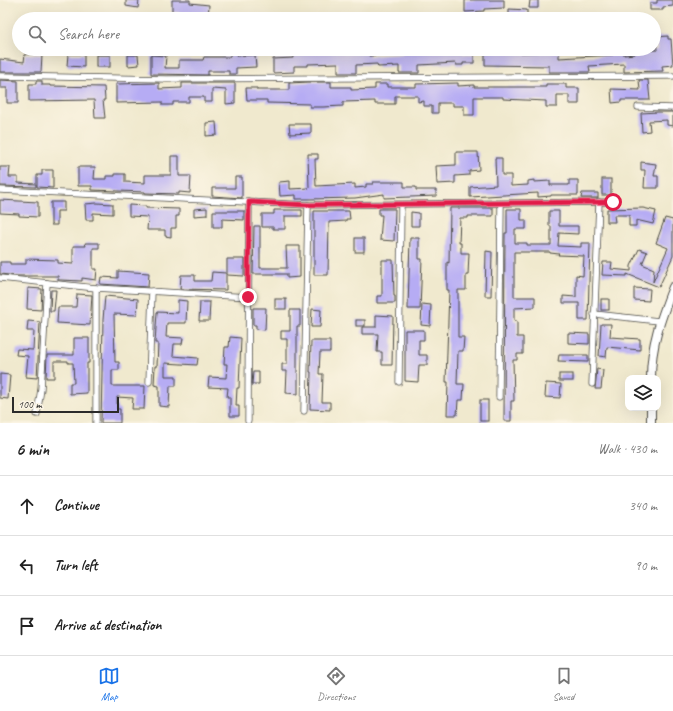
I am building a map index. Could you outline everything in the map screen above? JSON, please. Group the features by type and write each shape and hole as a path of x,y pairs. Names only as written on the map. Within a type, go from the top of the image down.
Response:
{"main road":[{"path":"650,375 653,348 659,321 673,287"},
{"path":"651,411 651,423"}],"street":[{"path":"0,76 167,79 673,76"},
{"path":"638,107 673,108"},
{"path":"0,190 308,205 613,202"},
{"path":"248,421 249,202"},
{"path":"592,384 599,202"},
{"path":"499,398 501,204"},
{"path":"304,411 308,205"},
{"path":"399,382 401,205"},
{"path":"0,278 96,288 248,297"},
{"path":"37,414 41,389 47,283"},
{"path":"96,288 96,423"},
{"path":"149,382 152,291"},
{"path":"594,314 659,321"}],"building":[{"path":"126,0 139,0 138,8 126,6"},
{"path":"172,0 190,0 190,3 209,5 208,12 172,12"},
{"path":"465,0 504,0 504,8 465,12"},
{"path":"530,0 538,0 538,8 529,8"},
{"path":"657,0 673,0 673,6 663,7 663,10 650,10 650,3 657,3"},
{"path":"509,9 527,10 527,12 509,12"},
{"path":"668,36 668,39 671,39 673,65 662,66 663,71 624,72 624,64 589,66 590,72 549,72 549,66 485,65 485,56 559,56 559,58 595,56 661,56 661,37"},
{"path":"25,56 42,56 41,72 0,72 0,59 24,62"},
{"path":"68,56 84,56 84,67 67,66"},
{"path":"96,56 110,56 110,67 96,67"},
{"path":"128,56 138,56 139,65 128,66"},
{"path":"151,56 166,56 165,68 179,68 179,60 203,60 204,57 255,56 256,67 236,68 236,74 229,74 229,71 208,71 208,75 151,74"},
{"path":"293,56 474,56 474,63 463,63 463,65 456,65 456,63 419,65 419,73 399,73 399,66 378,67 377,64 356,65 356,73 338,73 338,63 294,66 294,72 273,73 273,59 293,58"},
{"path":"0,80 18,81 18,103 7,103 7,88 0,88"},
{"path":"639,80 648,80 650,100 621,100 621,102 612,103 611,89 640,90"},
{"path":"36,81 42,81 42,85 50,86 104,87 105,100 103,100 105,118 95,118 94,100 29,101 29,84 36,84"},
{"path":"331,82 331,87 351,87 351,90 375,89 375,84 387,84 387,87 416,87 416,84 458,83 458,86 474,85 474,87 546,87 546,84 566,84 566,88 579,88 579,104 569,104 569,95 557,95 557,107 546,107 546,101 503,99 503,97 474,97 474,115 464,115 464,106 453,106 453,103 438,103 438,113 432,113 432,106 424,106 424,101 418,102 418,96 395,96 395,104 375,104 375,101 343,102 343,106 323,107 310,107 310,104 267,103 267,100 247,100 246,88 257,88 257,90 289,90 289,83"},
{"path":"159,83 159,89 182,88 182,83 235,83 235,103 226,104 226,90 212,89 212,102 204,102 204,97 189,97 189,102 173,102 173,105 162,105 162,102 116,103 116,84"},
{"path":"673,112 673,126 667,125 667,120 649,121 650,131 642,132 641,113"},
{"path":"216,122 217,135 206,136 206,123"},
{"path":"289,124 311,124 311,133 290,134"},
{"path":"456,152 478,152 479,170 469,171 469,175 455,176 455,183 437,184 436,166 456,165"},
{"path":"308,154 318,154 318,159 315,159 316,186 355,184 355,188 366,187 366,184 373,184 373,182 404,182 404,187 416,187 416,190 436,190 436,196 384,198 384,194 355,198 296,199 296,195 280,196 279,182 290,181 290,189 309,188"},
{"path":"171,156 179,156 179,176 191,176 190,193 145,193 92,190 92,186 78,186 78,167 95,167 94,179 106,179 106,176 125,174 125,182 145,183 145,175 171,175"},
{"path":"495,158 502,158 502,175 511,175 511,186 528,185 528,181 534,180 534,182 550,181 550,185 569,185 569,180 578,180 578,195 551,195 538,197 538,193 470,197 470,187 496,185"},
{"path":"641,162 656,164 654,176 658,176 658,188 644,188 645,170 641,170"},
{"path":"0,167 10,167 9,177 18,177 18,183 36,184 36,187 0,186"},
{"path":"42,170 53,170 53,188 37,187 37,175 42,175"},
{"path":"235,177 242,177 242,198 212,196 212,188 235,188"},
{"path":"602,179 611,179 611,195 602,195"},
{"path":"582,193 598,193 598,198 581,198"},
{"path":"0,200 38,202 38,217 0,213"},
{"path":"51,202 64,202 64,211 57,211 57,225 51,225"},
{"path":"85,204 113,204 113,214 93,213 93,220 86,220"},
{"path":"129,205 146,206 146,208 179,209 179,216 176,216 176,228 171,228 171,237 165,236 165,230 147,230 148,217 129,216"},
{"path":"207,208 207,215 194,216 194,209"},
{"path":"450,208 493,208 493,216 468,216 468,218 460,218 459,243 461,243 461,253 469,253 468,275 466,275 466,290 458,290 458,337 464,337 463,351 458,351 457,384 464,384 463,400 458,400 457,415 447,415 448,382 446,382 449,290 447,290 447,262 449,263"},
{"path":"643,208 656,211 653,224 636,220 636,226 629,226 629,215 614,215 615,222 607,222 607,209"},
{"path":"379,209 395,209 394,241 380,240 382,215 379,215"},
{"path":"507,209 521,209 521,220 526,220 526,229 515,229 515,243 527,243 527,245 551,245 549,211 559,211 559,226 578,226 578,234 559,233 558,246 581,247 581,243 590,243 588,320 579,320 579,303 563,303 563,296 576,297 576,275 583,276 584,256 558,255 559,254 550,252 514,252 514,297 535,297 535,307 514,308 514,321 517,321 517,337 523,337 523,354 517,354 517,360 513,360 514,401 511,401 511,421 504,421 505,233 507,233"},
{"path":"274,210 302,210 302,216 285,216 285,229 262,227 262,214 274,214"},
{"path":"213,211 244,211 244,220 222,219 222,227 213,227"},
{"path":"314,211 349,211 350,219 346,219 346,221 329,222 328,275 314,275"},
{"path":"411,212 419,213 419,226 411,226"},
{"path":"665,218 673,220 673,256 659,287 627,274 627,276 602,275 603,262 612,262 611,269 631,271 631,266 639,249 647,252 642,264 654,269 653,282 668,248 656,243"},
{"path":"254,226 260,226 260,268 287,268 286,246 300,246 300,277 287,278 287,274 253,274"},
{"path":"355,238 364,238 364,252 355,252"},
{"path":"410,238 419,238 419,259 422,259 420,309 408,309"},
{"path":"85,243 99,243 99,248 93,248 93,269 97,269 96,280 82,278 82,281 58,280 58,276 18,276 0,274 0,262 10,262 10,264 26,264 26,259 58,260 58,263 73,264 73,246 86,246"},
{"path":"486,251 492,252 491,296 485,296"},
{"path":"227,259 244,259 244,276 227,275"},
{"path":"382,260 393,260 395,303 377,303 377,296 382,296"},
{"path":"118,271 149,273 148,287 100,284 101,277 118,278"},
{"path":"212,272 226,273 226,290 180,289 181,275 195,275 195,281 211,281"},
{"path":"28,288 42,289 41,310 27,309"},
{"path":"634,288 650,289 649,301 634,300"},
{"path":"51,290 56,290 54,311 50,311"},
{"path":"77,294 92,295 90,325 57,323 58,307 76,307"},
{"path":"105,296 138,299 137,315 114,314 115,362 119,362 119,370 112,370 112,386 145,386 144,409 132,409 133,398 117,397 117,409 120,409 120,423 101,423 103,320"},
{"path":"275,299 286,299 286,309 275,309"},
{"path":"601,299 609,299 609,310 601,310"},
{"path":"178,300 187,301 186,323 167,323 166,337 183,338 182,344 174,344 173,356 198,358 197,365 165,363 165,376 176,376 176,386 170,386 169,407 159,406 159,386 154,385 158,343 155,343 157,312 178,313"},
{"path":"200,302 210,302 209,321 199,321"},
{"path":"422,304 431,305 430,326 421,325"},
{"path":"253,308 266,308 265,330 256,329 256,325 253,325"},
{"path":"312,309 321,310 320,327 311,327"},
{"path":"290,310 300,310 300,326 297,326 298,394 286,393 287,371 282,371 282,364 287,364 287,339 281,339 281,331 290,331"},
{"path":"376,315 393,316 392,365 382,365 382,352 377,352 378,334 362,334 362,327 376,327"},
{"path":"356,320 365,320 365,326 356,326"},
{"path":"28,321 40,322 37,378 26,377 28,356 16,355 17,349 33,350 34,331 27,331"},
{"path":"601,324 611,324 610,337 640,339 640,350 607,347 606,357 599,356"},
{"path":"405,330 424,330 424,340 419,340 419,355 427,355 427,365 419,365 418,382 405,381"},
{"path":"568,333 589,334 589,344 568,343"},
{"path":"230,337 241,338 239,388 237,388 236,406 239,406 239,416 230,416 230,397 227,397 228,388 208,387 209,377 226,378 227,364 224,364 225,347 229,347"},
{"path":"74,338 89,338 87,393 70,394 70,383 74,383 73,363 68,363 68,361 54,361 54,378 46,378 47,355 74,355"},
{"path":"311,341 330,341 330,352 320,352 319,374 323,374 322,402 330,402 330,410 310,409"},
{"path":"559,355 588,355 588,362 558,361"},
{"path":"597,369 603,370 601,389 595,389"},
{"path":"253,372 259,372 259,384 252,384"},
{"path":"0,374 10,375 8,399 0,398"},
{"path":"559,374 573,374 573,381 559,381"},
{"path":"546,383 561,384 560,398 545,397"},
{"path":"480,400 488,400 488,421 480,421"}],"route":[{"path":"248,297 249,202 308,205 401,205 613,202"}]}
